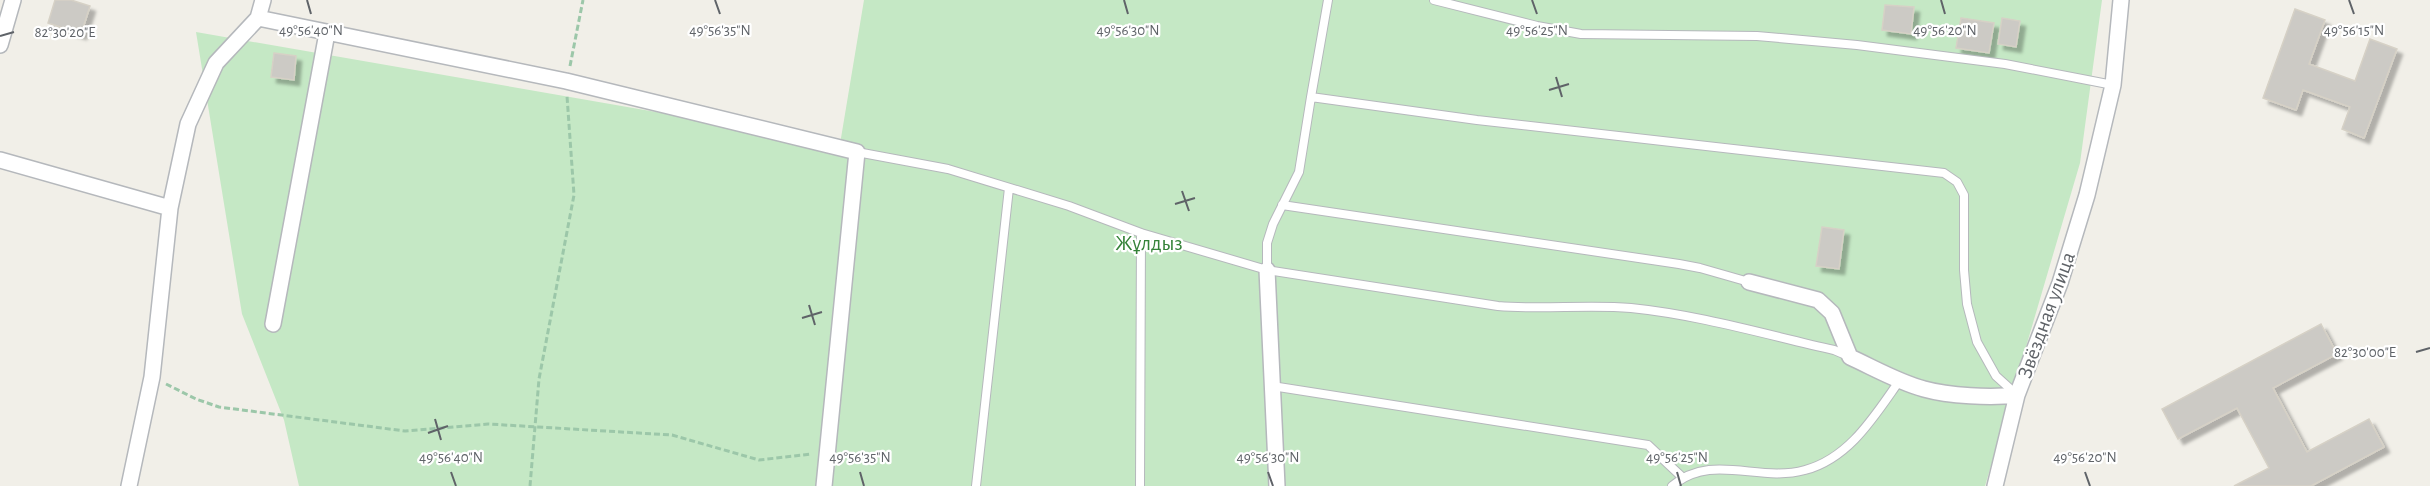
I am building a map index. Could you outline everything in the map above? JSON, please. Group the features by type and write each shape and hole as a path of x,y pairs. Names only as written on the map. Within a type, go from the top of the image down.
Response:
{"street":[{"path":"0,45 13,0"},
{"path":"129,486 152,377 170,208 188,124 216,63 258,18 263,0"},
{"name":"Звёздная улица","path":"1850,357 1924,389 2000,398 2017,395 2060,283 2087,195 2113,85 2121,0"},
{"path":"258,18 566,81 857,152 824,486"},
{"path":"273,324 327,33"},
{"path":"0,160 170,208"},
{"path":"1267,270 1277,486"},
{"path":"1749,282 1818,300 1832,313 1850,357"},
{"path":"1995,486 2017,395"}],"lane":[{"path":"1267,270 1267,243 1282,205 1293,188 1299,172 1328,0"},
{"path":"1434,0 1537,26 1581,34 1757,36 1846,44 2005,64 2113,85"},
{"path":"1311,97 1489,121 1944,173 1957,182 1964,195 1964,270 1967,304 1977,342 1996,376 2017,395"},
{"path":"857,152 948,169 1068,206 1142,233 1267,270 1498,306 1530,309 1630,308 1669,314 1834,350 1850,357"},
{"path":"976,486 1009,189"},
{"path":"1282,205 1679,264 1749,282"},
{"path":"1140,486 1142,233"},
{"path":"1671,486 1690,473 1713,469 1784,474 1806,470 1832,458 1862,432 1900,380"},
{"path":"1271,386 1648,445 1682,477"}],"path":[{"path":"530,486 538,379 574,195 566,81 583,0"},
{"path":"152,377 196,399 219,407 405,431 488,424 672,435 759,460 828,452"}],"green space":[{"name":"Жұлдыз","path":"864,0 2102,0 2080,163 1985,486 299,486 284,420 242,314 196,32 840,144"}],"building":[{"path":"55,0 71,0 90,6 81,34 48,23"},
{"path":"1885,5 1914,7 1911,34 1882,30"},
{"path":"2295,9 2325,20 2309,64 2355,81 2370,39 2397,49 2364,138 2342,129 2350,107 2303,90 2296,110 2263,98"},
{"path":"1961,18 1994,23 1989,53 1956,48"},
{"path":"2002,18 2020,21 2016,47 1998,44"},
{"path":"274,53 296,56 294,80 271,77"},
{"path":"1822,227 1844,230 1839,269 1816,266"},
{"path":"2321,324 2337,354 2273,388 2307,452 2369,419 2384,447 2311,486 2234,486 2269,468 2237,408 2178,439 2162,409"}]}
